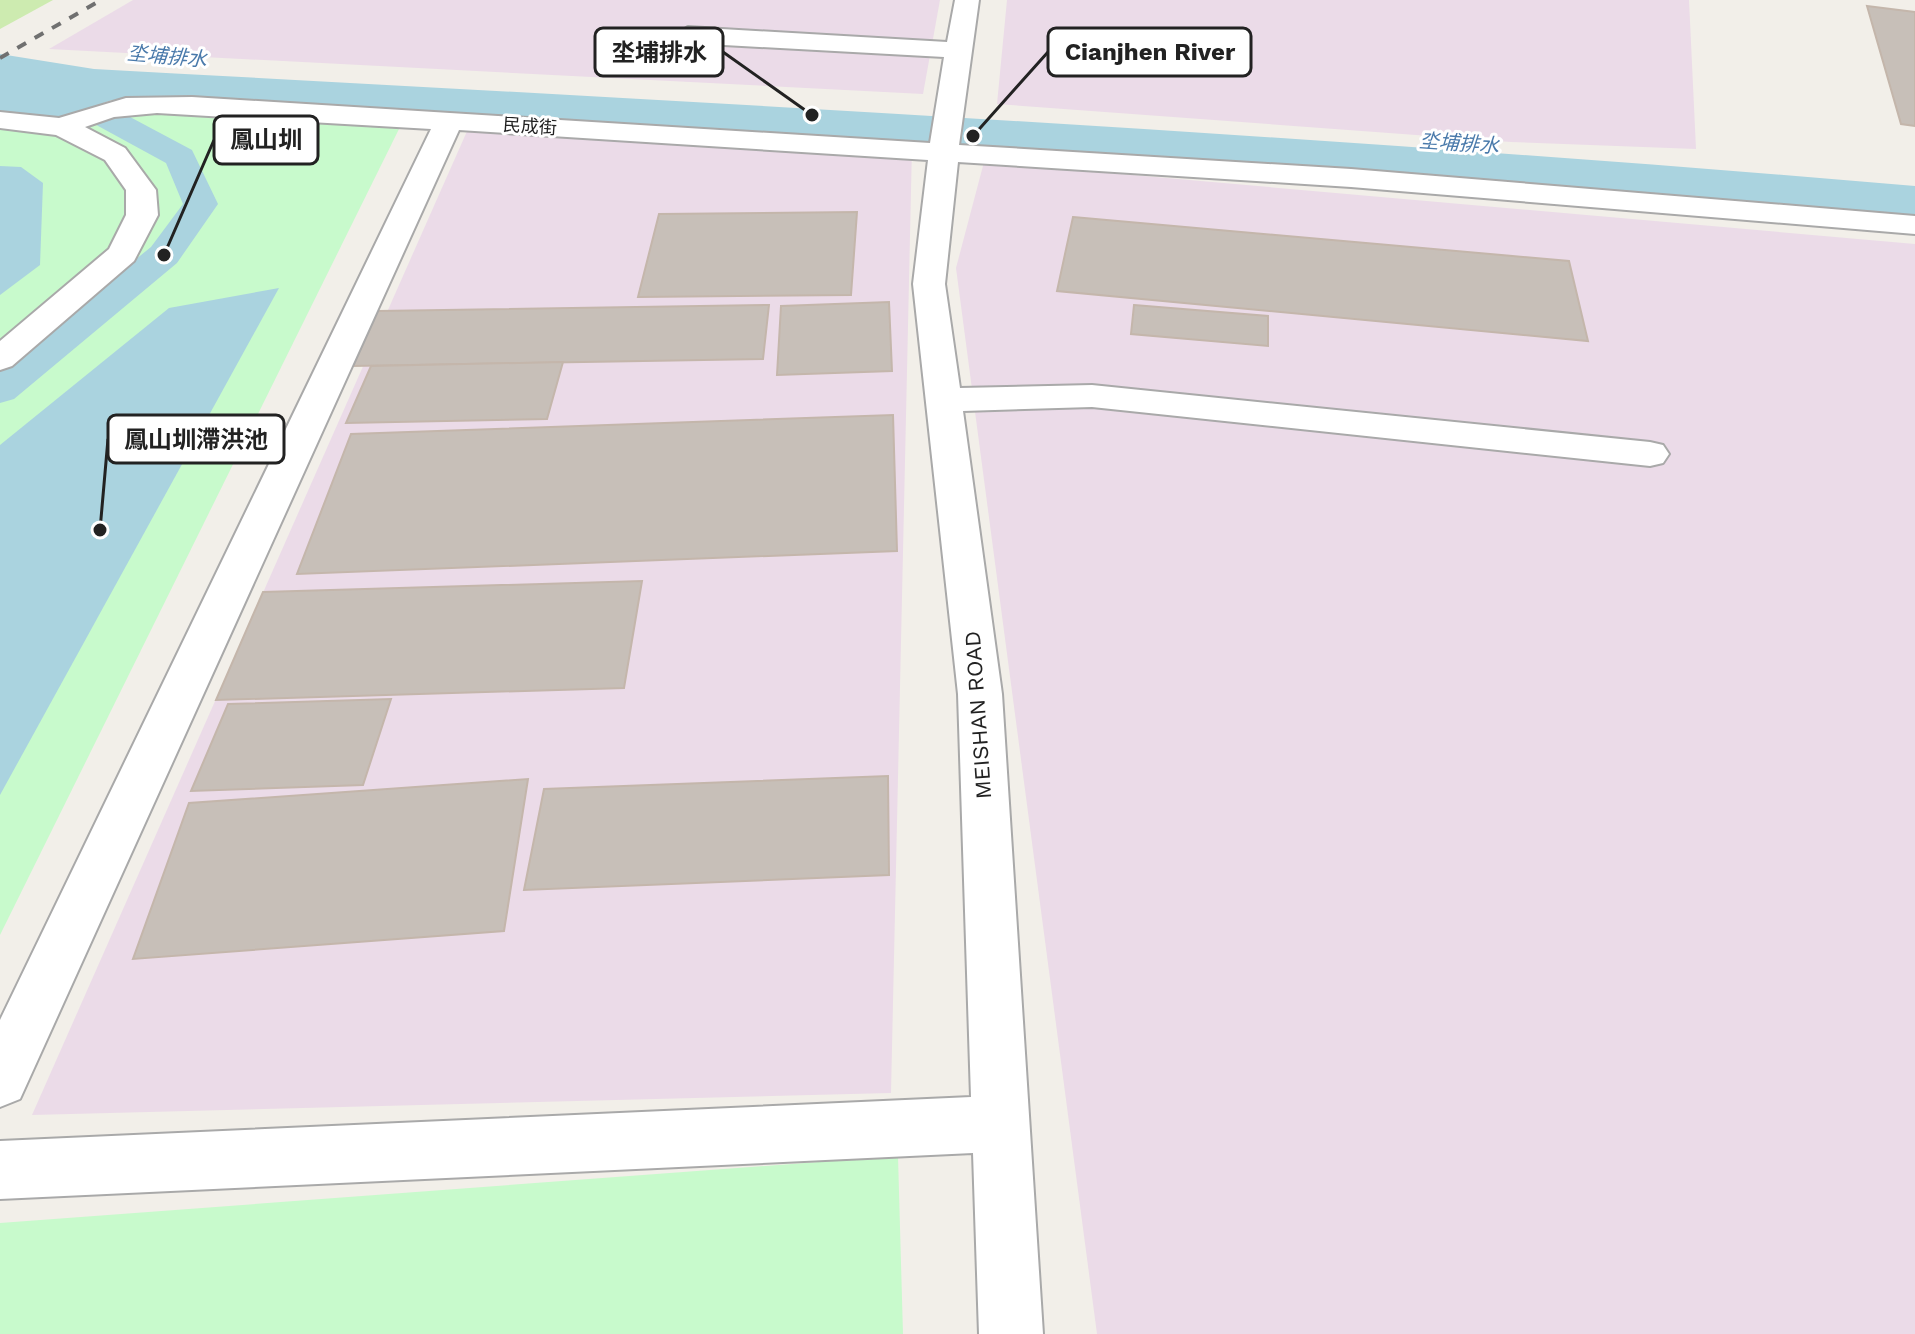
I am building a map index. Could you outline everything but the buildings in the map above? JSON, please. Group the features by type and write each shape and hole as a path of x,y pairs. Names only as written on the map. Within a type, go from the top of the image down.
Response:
{"street":[{"name":"MEISHAN ROAD","path":"967,0 950,98 929,284 980,694 1011,1334"},
{"path":"688,35 958,50"},
{"name":"民成街","path":"73,122 116,106 138,102 944,147 1915,225"},
{"path":"0,120 73,122 115,154 141,190 142,215 123,254 0,359"},
{"path":"0,1080 449,121"},
{"path":"944,400 1092,396 1650,454"},
{"path":"0,1170 1001,1124"}],"shaded area":[{"path":"133,0 940,0 923,94 49,49"},
{"path":"1007,0 1689,0 1696,149 1511,142 997,104"},
{"path":"468,129 912,146 891,1093 32,1115"},
{"path":"984,162 1915,244 1915,1334 1097,1334 956,268"}],"green space":[{"path":"0,0 53,0 0,29"},
{"path":"0,108 401,125 0,935"},
{"path":"898,1156 903,1334 0,1334 0,1223"}],"water":[{"path":"0,54 94,69 1233,135 1915,186 1915,232 879,149 112,100 43,124 0,116"},
{"path":"0,166 21,167 43,183 40,265 0,295"},
{"path":"279,288 0,795 0,445 169,308"}],"waterway":[{"path":"0,390 164,255 201,204 180,157 89,108 57,77"}],"railway":[{"path":"0,58 101,0"}],"place":[{"name":"坔埔排水","path":"812,115"},
{"name":"Cianjhen River","path":"973,136"},
{"name":"鳳山圳","path":"164,255"},
{"name":"鳳山圳滯洪池","path":"100,530"}]}
